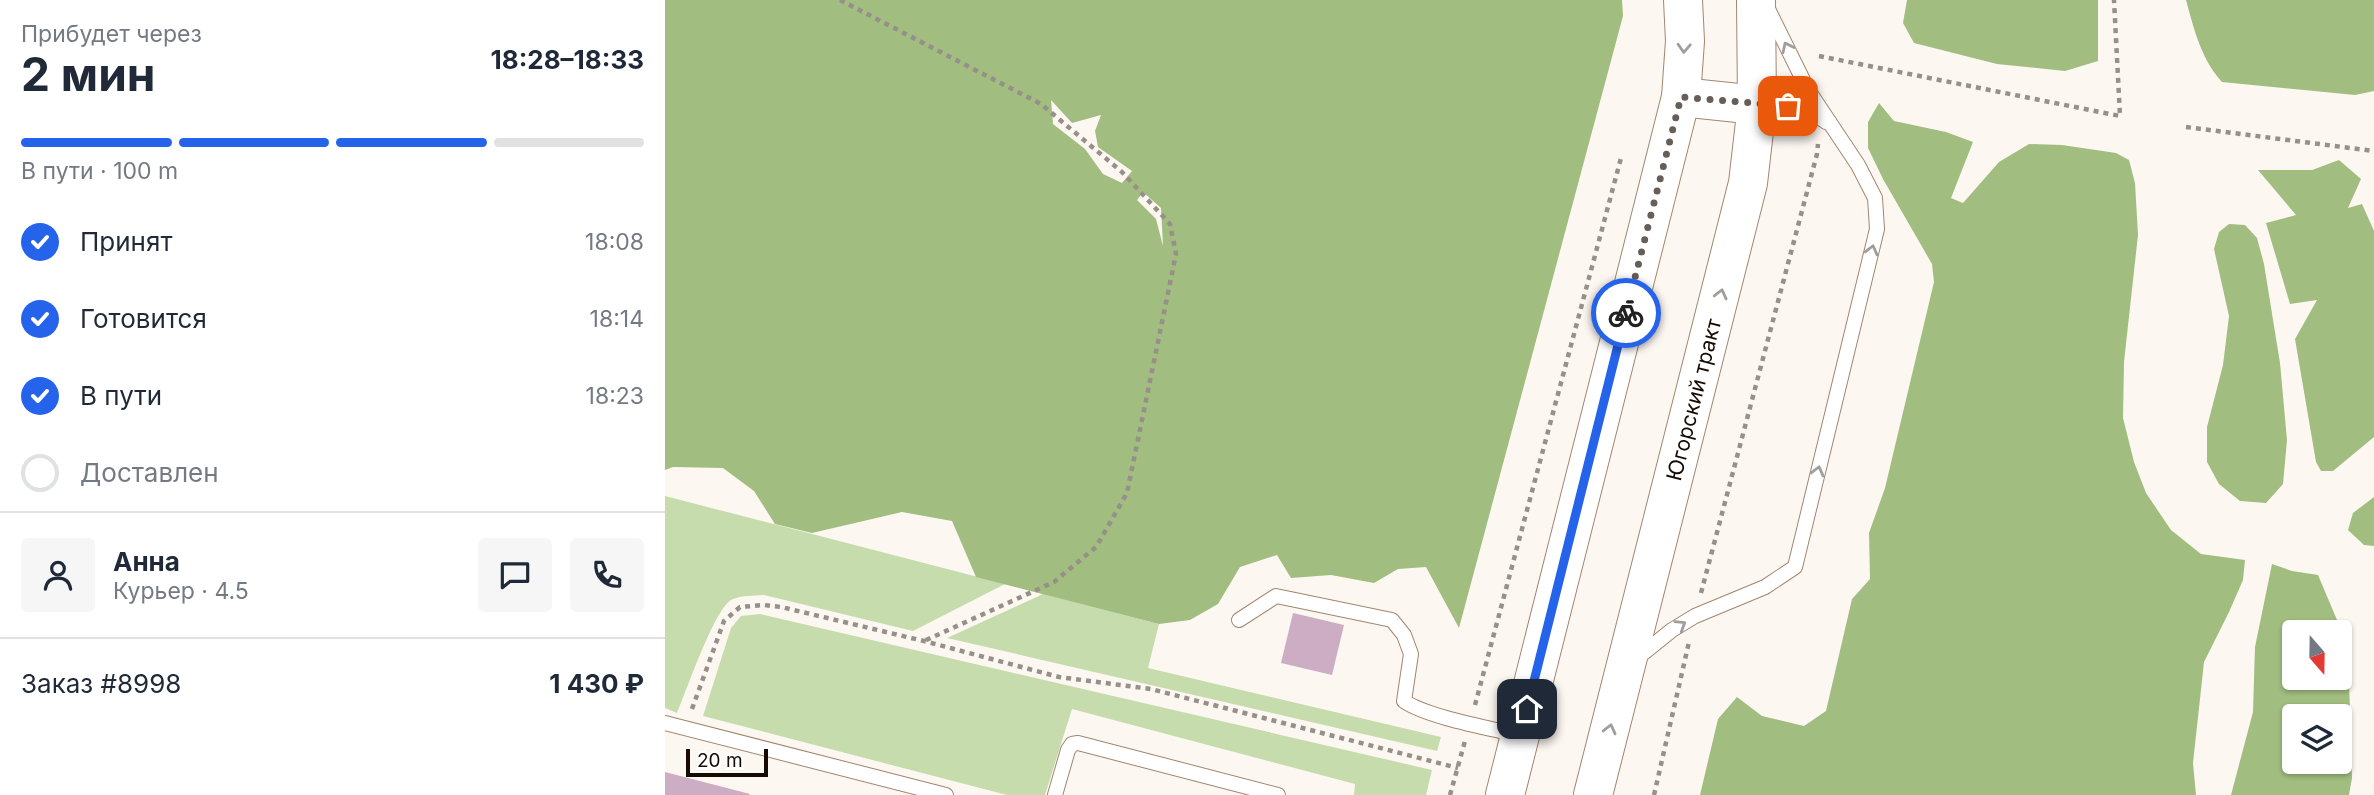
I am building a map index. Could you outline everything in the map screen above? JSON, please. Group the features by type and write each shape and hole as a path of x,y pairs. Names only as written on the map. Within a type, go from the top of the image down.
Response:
{"main road":[{"path":"1505,795 1681,97 1685,41 1683,0"},
{"name":"Югорский тракт","path":"1594,795 1748,183 1757,104 1756,0"},
{"path":"1681,97 1757,104"}],"lane":[{"path":"1626,666 1672,630 1695,616 1765,587 1795,568 1877,229 1875,198 1858,164 1808,90 1763,0"},
{"path":"1757,104 1788,106 1815,113 1833,127"},
{"path":"1239,620 1276,596 1392,620 1404,635 1411,654 1404,701 1520,736"},
{"path":"665,723 946,795"},
{"path":"1055,795 1068,750 1072,744 1078,743 1278,795"}],"path":[{"path":"840,0 1041,104 1122,172 1170,224 1176,254 1127,493 1096,547 1054,582 924,641"},
{"path":"1819,56 2120,116 2114,0"},
{"path":"1654,795 1695,616 1817,154 1819,127 1815,113"},
{"path":"2186,127 2374,151"},
{"path":"1450,795 1621,158"},
{"path":"687,727 724,621 740,607 764,605 924,641 1059,677 1151,688 1458,768"}],"green space":[{"path":"665,0 1622,0 1623,16 1459,628 1426,567 1398,569 1374,583 1331,575 1291,578 1277,555 1240,567 1218,604 1190,620 1159,624 976,577 952,521 902,512 812,533 775,524 754,491 723,468 673,467 665,470","holes":["1051,100 1072,123 1101,115 1095,131 1098,147 1132,171 1122,183 1103,174 1085,149 1053,124","1143,192 1161,208 1163,246 1156,219 1137,200"]},
{"path":"1907,0 2098,0 2098,61 2065,71 1997,64 1914,43 1903,23"},
{"path":"2186,0 2374,0 2374,91 2355,95 2222,82 2203,54"},
{"path":"1879,103 1894,121 1946,132 1973,142 1951,198 1963,203 1999,162 2029,144 2062,145 2116,153 2129,160 2135,183 2138,235 2124,362 2123,418 2134,462 2146,493 2171,530 2201,554 2245,560 2243,580 2204,662 2193,763 2196,795 1700,795 1718,719 1737,697 1762,716 1804,726 1826,711 1852,599 1870,579 1869,533 1885,488 1934,282 1932,264 1868,148 1868,122"},
{"path":"2339,160 2361,179 2348,208 2362,204 2374,231 2374,437 2333,471 2321,471 2316,462 2295,339 2317,300 2290,304 2266,223 2296,215 2258,170 2312,170"},
{"path":"2229,224 2245,225 2257,238 2264,264 2280,363 2287,440 2283,484 2266,503 2240,501 2219,484 2207,462 2207,427 2223,365 2229,316 2214,249 2219,232"},
{"path":"665,496 1005,584 913,631 764,595 735,598 724,607 716,619 677,713 665,708"},
{"path":"2374,497 2374,546 2364,545 2348,530 2353,513"},
{"path":"2272,564 2292,571 2318,575 2337,620 2282,620 2282,690 2349,690 2350,704 2282,704 2282,774 2352,774 2349,795 2231,795 2253,712 2255,647"},
{"path":"1043,594 1159,624 1148,668 1441,737 1437,751 947,638"},
{"path":"760,614 1432,770 1426,795 1354,795 1355,784 1072,709 1045,795 1007,795 703,716 731,628 741,616"}],"building":[{"path":"1293,613 1344,625 1332,675 1281,663"},
{"path":"665,772 750,794 665,795"}],"way so far":[{"path":"1626,313 1681,97 1788,106"}],"route":[{"path":"1527,709 1626,313"}]}
